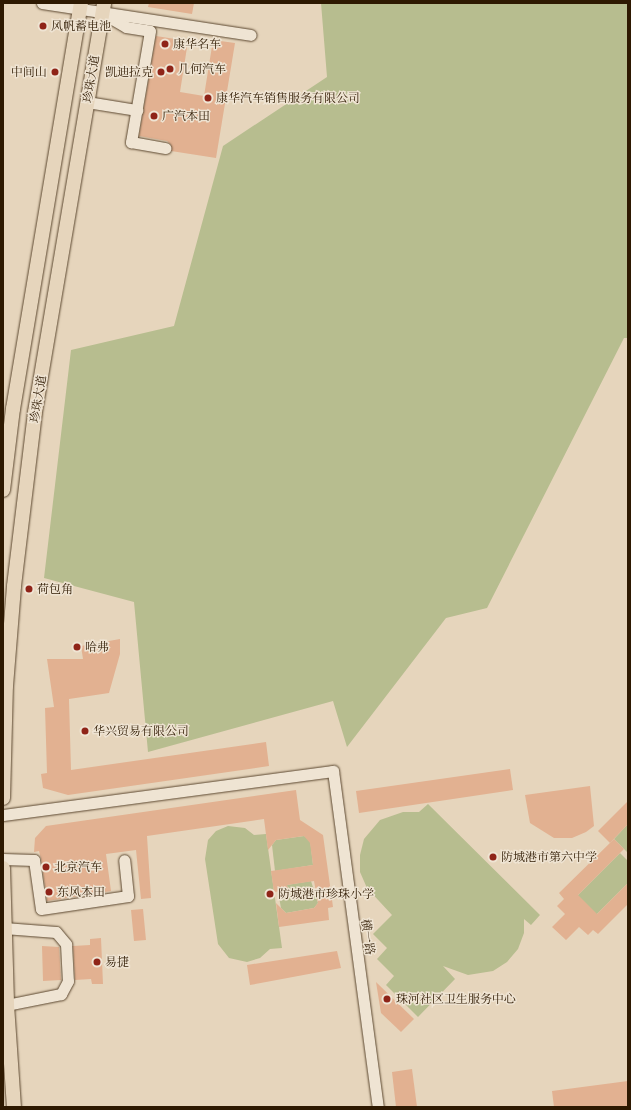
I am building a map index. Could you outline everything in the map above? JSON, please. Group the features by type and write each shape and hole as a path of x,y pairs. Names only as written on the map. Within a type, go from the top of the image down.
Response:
{"main road":[{"name":"珍珠大道","path":"3,490 13,409 80,6"},
{"name":"珍珠大道","path":"3,798 6,686 16,570 35,412 103,8"},
{"path":"3,868 7,1004 14,1107"}],"street":[{"path":"42,3 103,8 251,35"},
{"path":"103,8 126,27 150,31 131,142 165,148"},
{"path":"87,102 137,110"},
{"name":"横一路","path":"3,815 333,771 378,1107"},
{"path":"3,859 34,860 40,909 128,896 124,860"},
{"path":"4,928 56,932 66,944 68,981 61,994 7,1004"}],"green space":[{"path":"321,3 628,3 628,338 624,338 487,608 446,618 347,747 333,701 148,752 134,602 44,578 71,350 174,326 223,146 327,77"},
{"path":"428,804 540,915 531,925 524,919 524,933 518,949 507,962 493,971 468,975 443,966 455,979 418,1017 386,985 394,976 377,959 387,948 373,934 392,915 367,888 360,872 360,855 364,839 380,820 403,812 419,812"},
{"path":"628,824 628,853 614,839"},
{"path":"228,826 245,828 254,835 266,834 282,948 270,949 260,958 247,962 229,958 218,944 205,859 208,840 216,831"},
{"path":"304,836 310,839 313,865 275,871 272,845 276,840"},
{"path":"620,853 628,861 628,883 595,916 576,897"},
{"path":"311,881 318,903 314,908 286,913 281,908 278,892 288,890 287,885"}],"building":[{"path":"149,3 194,3 192,14 148,7"},
{"path":"156,36 188,41 180,92 204,96 213,40 235,43 216,158 171,151 171,145 167,141 139,136"},
{"path":"120,639 120,654 109,693 69,699 71,770 266,742 269,766 68,795 43,788 41,774 47,773 45,708 54,707 47,659 83,659 81,646"},
{"path":"510,769 513,790 359,813 356,791"},
{"path":"590,786 594,826 586,832 572,838 554,838 530,823 525,795"},
{"path":"296,790 300,820 323,835 333,907 328,908 329,920 279,927 276,903 286,913 314,908 318,903 314,881 287,885 288,890 274,892 271,871 313,865 310,843 304,836 276,840 268,850 264,819 147,836 151,898 141,899 136,850 106,854 111,891 47,901 39,851 34,852 35,838 46,826"},
{"path":"628,801 628,824 610,843 598,831"},
{"path":"614,839 624,849 578,895 597,914 628,883 628,904 598,934 593,930 588,935 579,927 566,940 552,927 565,914 557,906 564,899 559,893"},
{"path":"143,909 146,940 134,941 131,910"},
{"path":"101,938 103,984 92,984 91,979 75,980 73,946 90,945 90,939"},
{"path":"42,946 59,947 61,980 43,981"},
{"path":"337,951 341,968 250,985 247,965"},
{"path":"376,982 414,1019 401,1032 381,1013"},
{"path":"412,1069 417,1107 396,1107 392,1072"},
{"path":"628,1081 628,1107 554,1107 552,1091"}],"place":[{"name":"风帆蓄电池","path":"43,26"},
{"name":"康华名车","path":"165,44"},
{"name":"几何汽车","path":"170,69"},
{"name":"中间山","path":"55,72"},
{"name":"凯迪拉克","path":"161,72"},
{"name":"康华汽车销售服务有限公司","path":"208,98"},
{"name":"广汽本田","path":"154,116"},
{"name":"荷包角","path":"29,589"},
{"name":"哈弗","path":"77,647"},
{"name":"华兴贸易有限公司","path":"85,731"},
{"name":"防城港市第六中学","path":"493,857"},
{"name":"北京汽车","path":"46,867"},
{"name":"东风本田","path":"49,892"},
{"name":"防城港市珍珠小学","path":"270,894"},
{"name":"易捷","path":"97,962"},
{"name":"珠河社区卫生服务中心","path":"387,999"}]}
